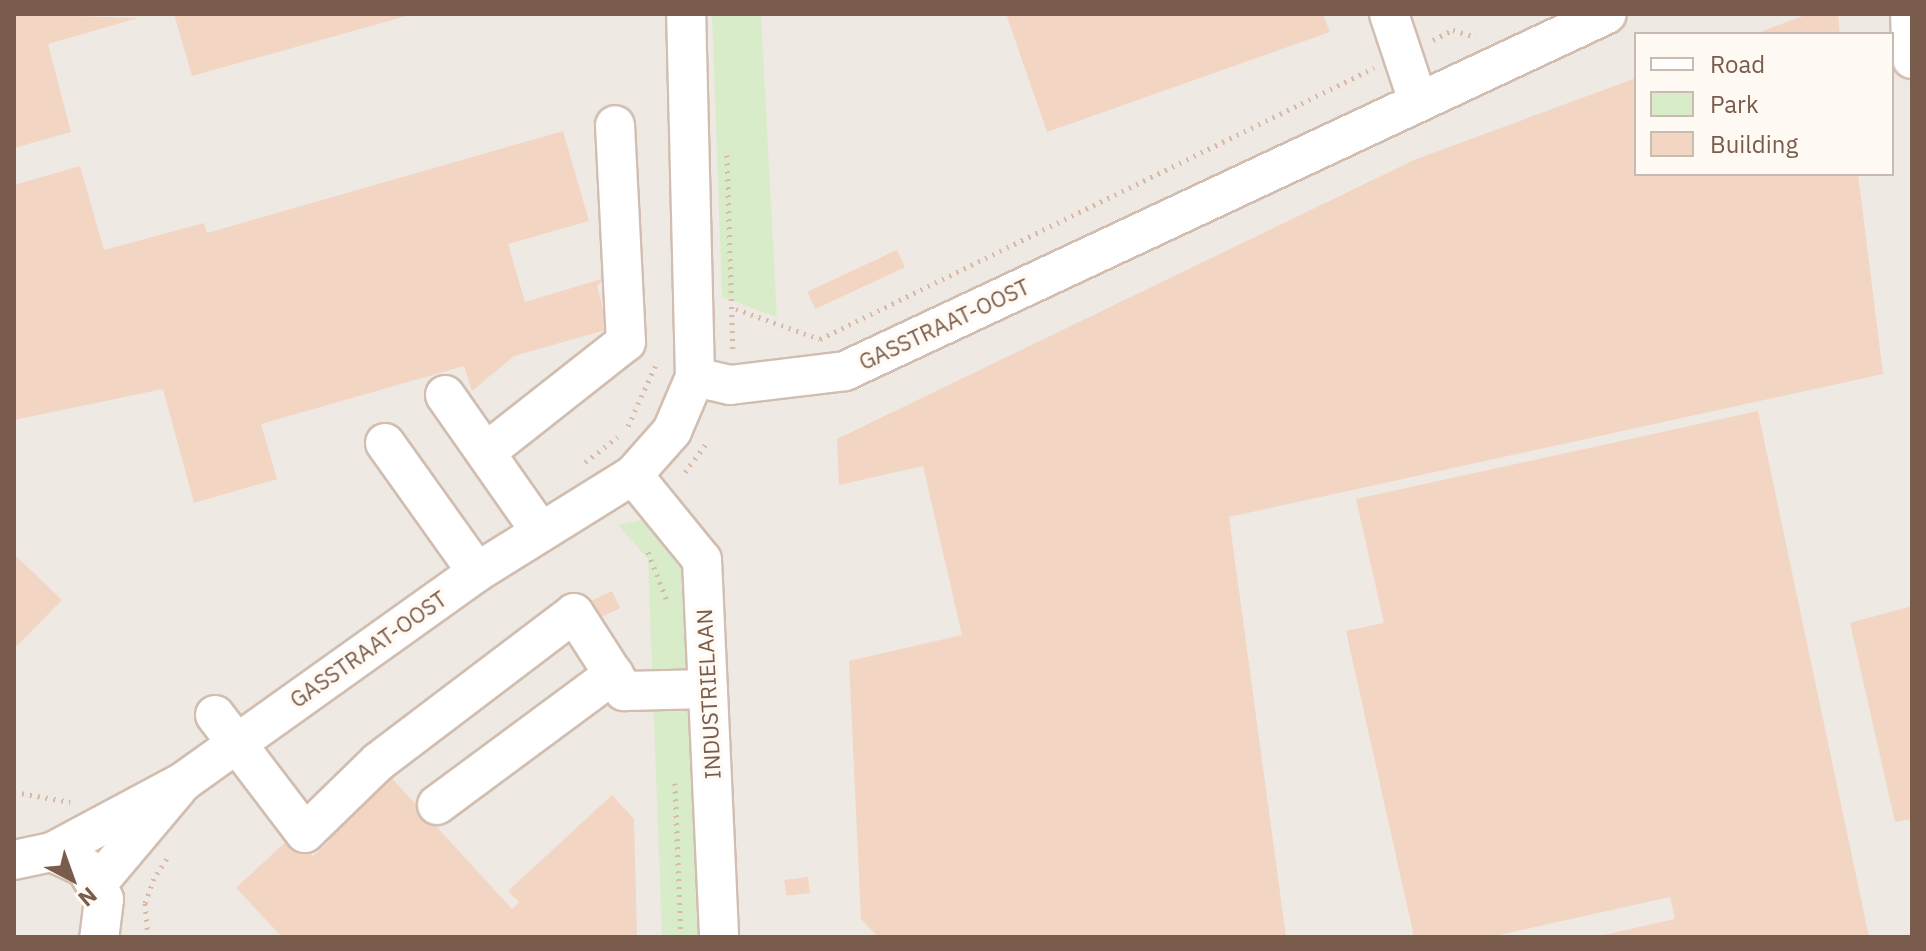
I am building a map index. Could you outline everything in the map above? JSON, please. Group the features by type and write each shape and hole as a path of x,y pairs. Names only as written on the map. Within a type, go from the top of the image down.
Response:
{"street":[{"path":"686,14 695,377"},
{"path":"1389,14 1399,56 1418,101"},
{"name":"GASSTRAAT-OOST","path":"98,883 225,729 633,475 672,431 695,377 730,385 845,371 1607,14"},
{"path":"1910,14 1912,59"},
{"path":"486,452 626,342 615,125"},
{"path":"445,395 541,532"},
{"path":"385,443 477,572"},
{"name":"INDUSTRIELAAN","path":"633,475 702,560 719,937"},
{"path":"225,729 305,833 378,762 574,613 624,691 708,689"},
{"path":"437,805 614,674"},
{"name":"GASSTRAAT-OOST","path":"25,854 183,782"},
{"path":"25,854 70,857 98,883 102,935"}],"path":[{"path":"736,309 820,339 1453,30 1522,52"}],"shaded area":[{"path":"14,14 1912,14 1912,937 14,937"}],"green space":[{"path":"712,14 761,14 777,317 722,297"},
{"path":"642,520 659,524 684,558 709,937 662,937 648,559 618,525"}],"building":[{"path":"14,14 138,18 48,44 71,132 14,148"},
{"path":"174,14 410,14 410,15 192,76"},
{"path":"1006,14 1323,14 1330,32 1047,132"},
{"path":"1808,14 1838,14 1840,32 1760,32"},
{"path":"1634,79 1634,176 1858,176 1883,374 1229,517 1286,937 878,937 861,919 849,661 962,635 923,466 839,485 837,439 1414,160"},
{"path":"563,131 589,221 508,244 525,302 608,277 597,286 609,329 514,356 472,391 464,366 261,424 277,479 194,503 163,389 14,420 14,185 80,166 104,250 204,223 207,233"},
{"path":"897,250 905,267 815,309 807,292"},
{"path":"1758,411 1869,937 1595,937 1675,919 1670,897 1490,937 1414,937 1346,631 1384,623 1356,499"},
{"path":"14,554 62,600 14,649"},
{"path":"612,591 620,608 597,619 589,602"},
{"path":"1912,606 1912,819 1895,822 1850,623"},
{"path":"388,774 512,909 519,902 508,891 612,795 634,819 637,937 282,937 236,888 293,835 313,856 328,842 323,836"},
{"path":"808,877 810,893 786,896 784,880"}]}
